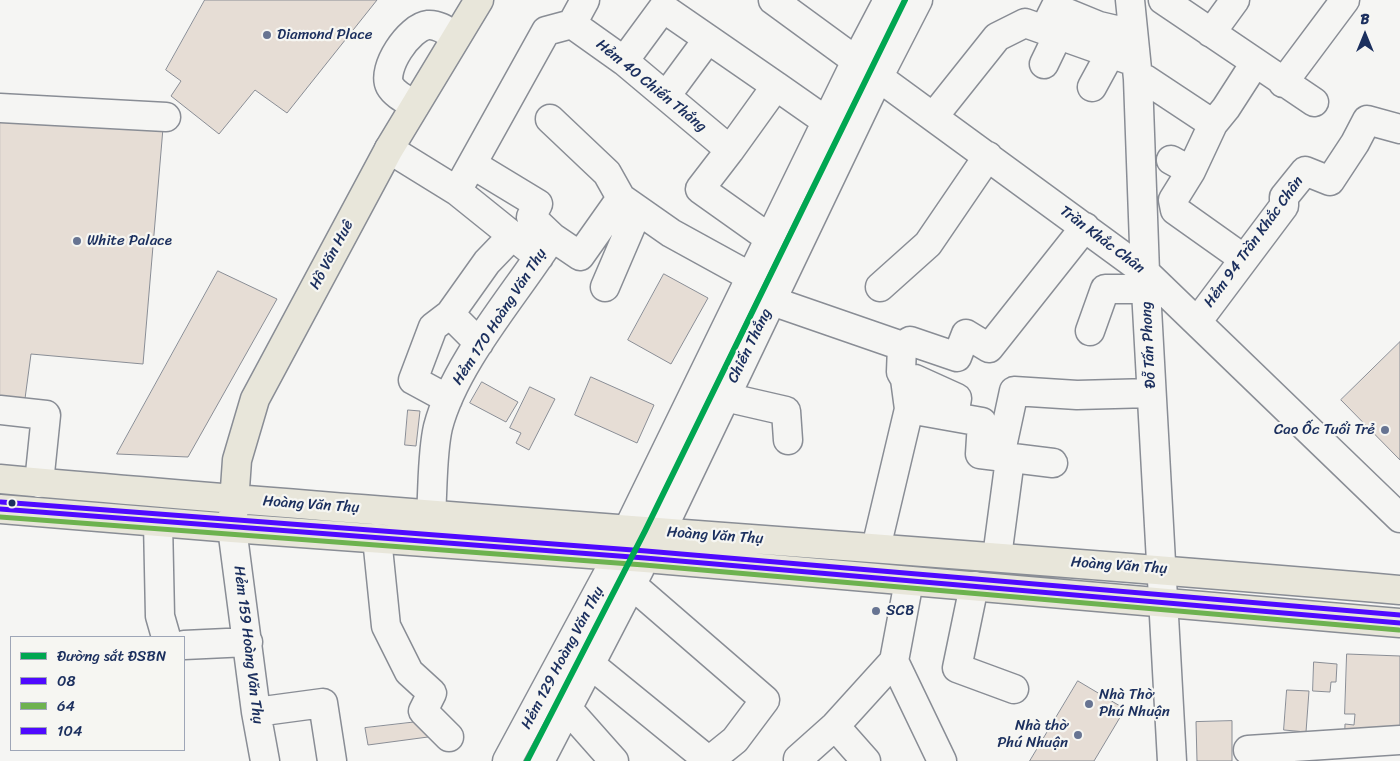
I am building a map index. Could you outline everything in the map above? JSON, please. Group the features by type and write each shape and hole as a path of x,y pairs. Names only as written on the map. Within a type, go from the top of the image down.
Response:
{"main road":[{"name":"Hồ Văn Huê","path":"232,528 237,460 255,399 389,148 479,0"},
{"name":"Hoàng Văn Thụ","path":"0,479 233,500 1161,569 1400,590"},
{"name":"Hoàng Văn Thụ","path":"0,509 232,528 618,555 1400,623"},
{"path":"618,555 628,530"},
{"path":"645,558 661,532"}],"street":[{"path":"457,191 546,31 572,24 585,0"},
{"name":"Trần Khắc Chân","path":"773,0 1084,227 1197,322 1400,518"},
{"name":"Chiến Thắng","path":"628,530 826,121 888,0"},
{"name":"Chiến Thắng","path":"661,532 879,76 918,0"},
{"path":"1163,0 1283,83 1314,102"},
{"path":"1211,33 1235,0"},
{"path":"1283,83 1345,0"},
{"name":"Đỗ Tấn Phong","path":"1125,2 1133,34 1128,65 1145,280 1172,761"},
{"path":"624,61 664,8 826,121"},
{"path":"1044,64 1042,30 1055,8 1100,26 1133,34"},
{"name":"Hẻm 40 Chiến Thắng","path":"572,24 624,61 730,150"},
{"path":"415,105 394,91 388,80 388,72 404,42 413,32 427,25 437,26 456,37"},
{"path":"934,116 997,37 1042,30 1128,65 1145,79 1213,124"},
{"path":"666,96 708,39"},
{"path":"1244,259 1175,210 1173,200 1181,165 1226,108 1255,63"},
{"path":"1092,87 1128,65"},
{"path":"770,238 700,189 776,86"},
{"path":"0,108 166,117"},
{"path":"550,119 607,173 630,204 671,233 751,277"},
{"name":"Hẻm 94 Trần Khắc Chân","path":"1197,322 1284,206 1284,197 1305,171 1330,180 1355,143 1367,120 1400,129"},
{"path":"389,148 457,191 512,236 546,247"},
{"path":"880,287 928,244 988,156"},
{"name":"Hẻm 170 Hoàng Văn Thụ","path":"472,164 538,204 531,217 546,247 580,256 630,204"},
{"path":"605,287 630,204"},
{"path":"902,346 910,341 957,357 966,334 989,348 1084,227"},
{"path":"448,399 413,380 433,327 450,314 488,262 512,236"},
{"name":"Hẻm 170 Hoàng Văn Thụ","path":"430,514 438,428 448,399 479,344 546,247"},
{"path":"1090,331 1105,289 1145,280"},
{"path":"772,301 902,346"},
{"path":"450,314 479,344"},
{"path":"876,548 908,409 905,379 901,372 902,346"},
{"path":"905,379 915,379 957,398 954,417"},
{"path":"997,557 1005,458 1014,391 1077,395 1151,393"},
{"path":"725,397 786,412 788,440"},
{"path":"908,409 982,422 980,454 1052,463"},
{"path":"0,410 46,415 39,483"},
{"path":"158,522 160,616 166,636"},
{"name":"Hẻm 159 Hoàng Văn Thụ","path":"232,528 256,712 265,761"},
{"path":"377,538 386,626 409,672 432,694 423,711 449,737"},
{"name":"Hẻm 129 Hoàng Văn Thụ","path":"507,761 618,555"},
{"name":"Hẻm 129 Hoàng Văn Thụ","path":"540,761 645,558"},
{"path":"798,759 835,726 894,661 908,580"},
{"path":"590,664 709,761 735,740 765,700 631,584"},
{"path":"974,586 956,668 1014,689"},
{"path":"185,645 248,642"},
{"path":"894,661 942,761"},
{"path":"256,712 323,703 332,761"},
{"path":"568,708 614,761"},
{"path":"835,726 866,761"},
{"path":"1248,750 1400,740"}],"building":[{"name":"Diamond Place","path":"205,0 377,0 287,113 255,90 219,134 171,96 181,81 166,70"},
{"name":"White Palace","path":"0,114 163,128 143,364 31,354 24,406 0,404"},
{"path":"218,271 277,299 188,457 117,454"},
{"path":"664,274 708,298 671,364 628,340"},
{"name":"Cao Ốc Tuổi Trẻ","path":"1400,342 1400,460 1341,400"},
{"path":"591,377 654,405 637,443 575,415"},
{"path":"482,382 518,402 506,422 470,403"},
{"path":"530,387 555,399 529,450 516,443 521,433 510,428"},
{"path":"408,410 420,411 416,446 405,445"},
{"path":"1347,654 1400,656 1400,748 1367,750 1366,756 1344,755 1345,724 1354,725 1355,714 1345,714"},
{"path":"1314,662 1337,664 1336,682 1331,682 1330,692 1313,691"},
{"name":"Nhà thờ Phú Nhuận","path":"1078,681 1125,709 1094,761 1030,761"},
{"path":"1287,690 1309,691 1306,732 1284,730"},
{"path":"426,721 428,737 368,745 365,728"},
{"path":"1232,721 1232,761 1197,761 1196,722"}],"rail line":[{"name":"ĐSBN","path":"527,761 645,531 905,0"}],"transit line":[{"name":"104","path":"1,502 646,551 1400,615"},
{"name":"08","path":"0,509 645,558 1400,623"},
{"name":"64","path":"0,517 644,565 1399,630"}],"place":[{"name":"Diamond Place","path":"267,35"},
{"name":"White Palace","path":"77,241"},
{"name":"Cao Ốc Tuổi Trẻ","path":"1385,430"},
{"name":"SCB","path":"876,611"},
{"name":"Nhà Thờ Phú Nhuận","path":"1089,704"},
{"name":"Nhà thờ Phú Nhuận","path":"1078,735"}]}
